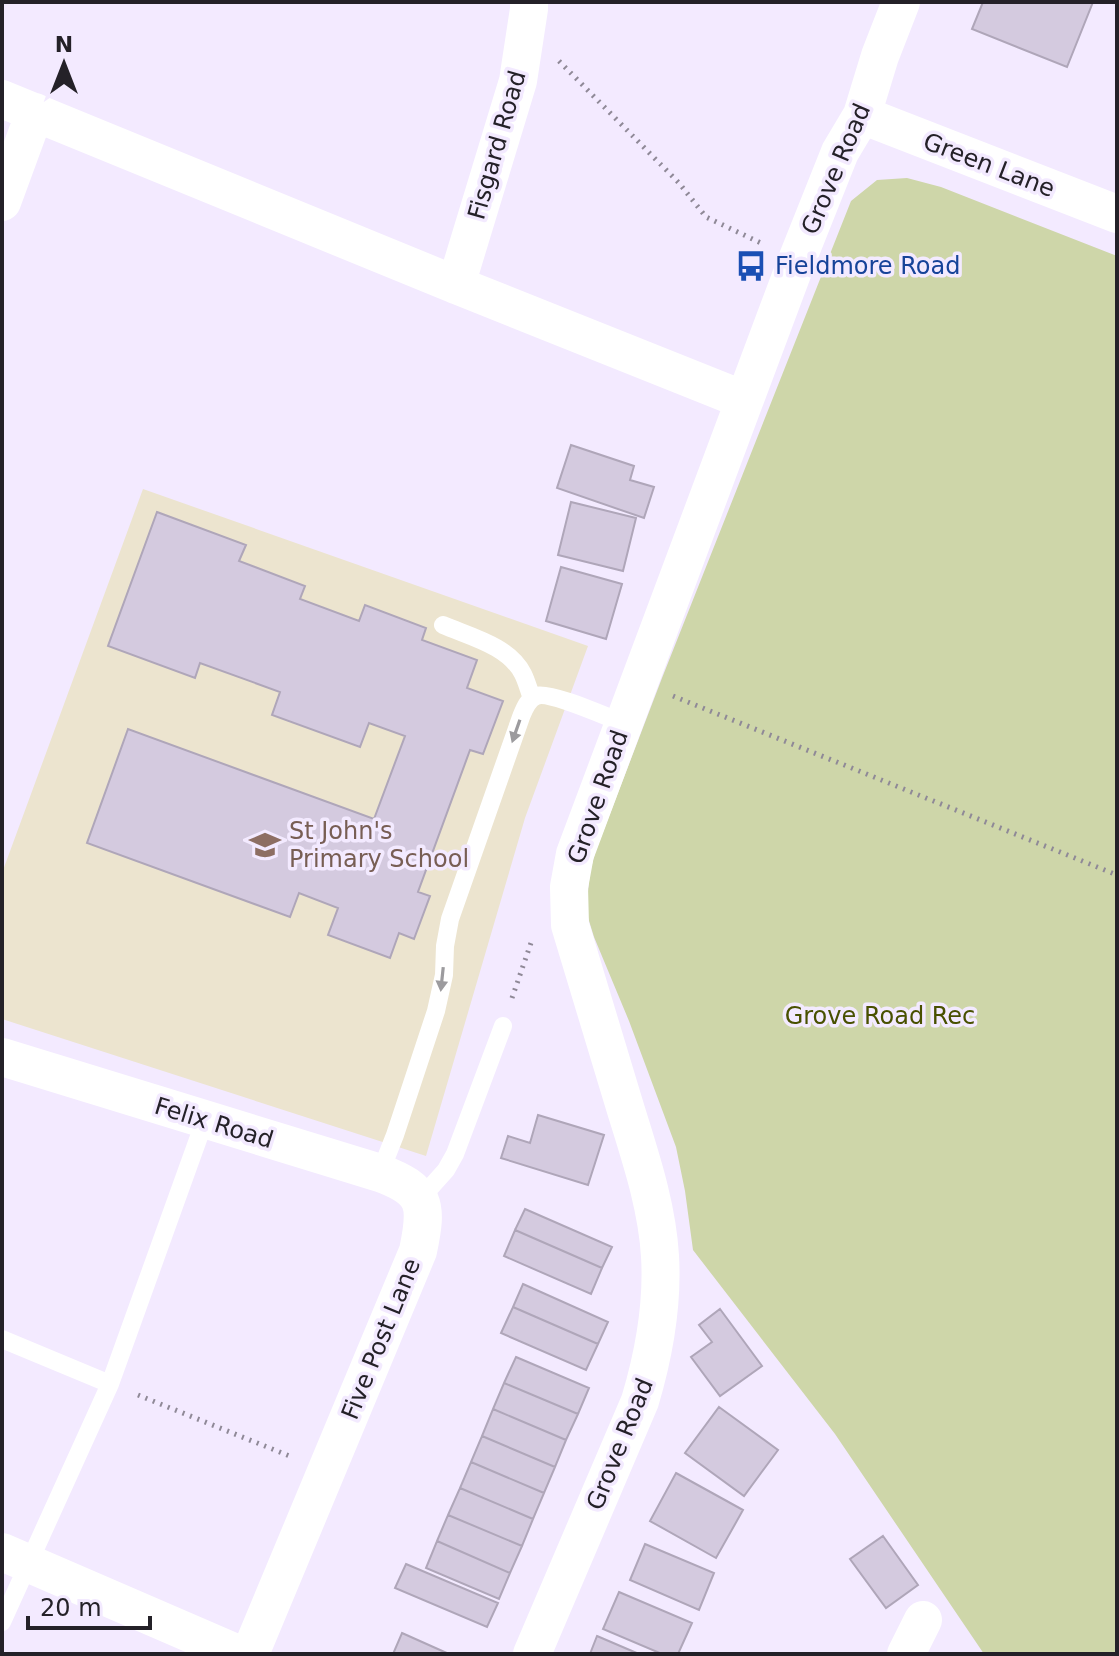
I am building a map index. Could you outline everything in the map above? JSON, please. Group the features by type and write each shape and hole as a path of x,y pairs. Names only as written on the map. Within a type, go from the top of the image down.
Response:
{"street":[{"name":"Grove Road","path":"532,1654 640,1401 655,1340 661,1283 651,1195 570,925 569,887 575,854 797,260 840,152 862,115 901,2"},
{"name":"Fisgard Road","path":"456,285 518,81 523,13"},
{"path":"2,202 18,106 744,400"},
{"name":"Green Lane","path":"862,115 1117,214"},
{"name":"Felix Road","path":"2,1057 380,1173 400,1180 412,1188 420,1199"},
{"name":"Five Post Lane","path":"250,1654 418,1251 422,1231 420,1199"},
{"path":"15,1558 238,1654"},
{"path":"906,1654 923,1620"}],"lane":[{"path":"443,625 499,649 513,660 523,673 532,698"},
{"path":"380,1173 436,1011 444,975 450,919 528,701 538,695 551,696 623,723"},
{"path":"420,1199 441,1176 455,1154 503,1026"},
{"path":"2,1622 15,1558 110,1384 205,1120"},
{"path":"2,1339 110,1384"}],"path":[{"path":"523,13 546,48 679,183 706,217 797,260"},
{"path":"639,682 1117,875"},
{"path":"503,1026 533,938 570,925"},
{"path":"110,1384 326,1471"}],"shaded area":[{"name":"St John's Primary School","path":"143,489 588,646 525,818 426,1156 2,1019 2,873"}],"green space":[{"name":"Grove Road Rec","path":"907,178 941,187 1117,256 1117,1654 984,1654 835,1434 693,1250 676,1147 586,911 595,853 851,201 877,180"}],"building":[{"path":"983,2 1093,2 1067,67 972,29"},
{"path":"571,445 634,466 630,480 654,487 644,518 557,488"},
{"path":"571,502 636,518 623,571 558,555"},
{"path":"157,512 246,545 239,561 305,586 300,599 359,621 365,605 426,628 422,640 477,660 467,688 503,701 483,754 470,750 418,892 430,896 414,939 399,933 390,958 328,935 338,908 299,893 290,917 87,843 128,729 374,819 405,736 369,723 360,747 272,715 280,692 200,663 195,678 108,646"},
{"path":"561,567 622,584 606,639 546,621"},
{"path":"538,1115 604,1135 588,1185 501,1158 508,1136 530,1143"},
{"path":"525,1209 612,1247 602,1268 515,1230"},
{"path":"515,1230 602,1268 591,1294 504,1256"},
{"path":"523,1284 608,1322 598,1344 513,1307"},
{"path":"513,1307 598,1344 586,1370 501,1333"},
{"path":"720,1309 762,1366 720,1396 691,1357 712,1342 699,1325"},
{"path":"516,1357 589,1388 578,1414 504,1383"},
{"path":"504,1383 578,1414 566,1440 493,1409"},
{"path":"719,1407 778,1450 744,1496 685,1453"},
{"path":"493,1409 566,1440 555,1467 482,1436"},
{"path":"482,1436 555,1467 544,1493 471,1462"},
{"path":"471,1462 544,1493 533,1519 460,1488"},
{"path":"676,1473 743,1510 716,1558 650,1521"},
{"path":"460,1488 533,1519 522,1546 448,1515"},
{"path":"448,1515 522,1546 510,1573 437,1541"},
{"path":"883,1536 918,1585 886,1608 850,1559"},
{"path":"437,1541 510,1573 499,1599 426,1568"},
{"path":"645,1544 714,1573 699,1610 630,1580"},
{"path":"406,1564 498,1603 487,1627 395,1588"},
{"path":"619,1592 692,1623 678,1654 662,1654 603,1629"},
{"path":"402,1633 449,1654 393,1654"},
{"path":"597,1636 639,1654 590,1654"}],"place":[{"name":"Fieldmore Road","path":"751,266"},
{"name":"St John's Primary School","path":"265,845"}]}
